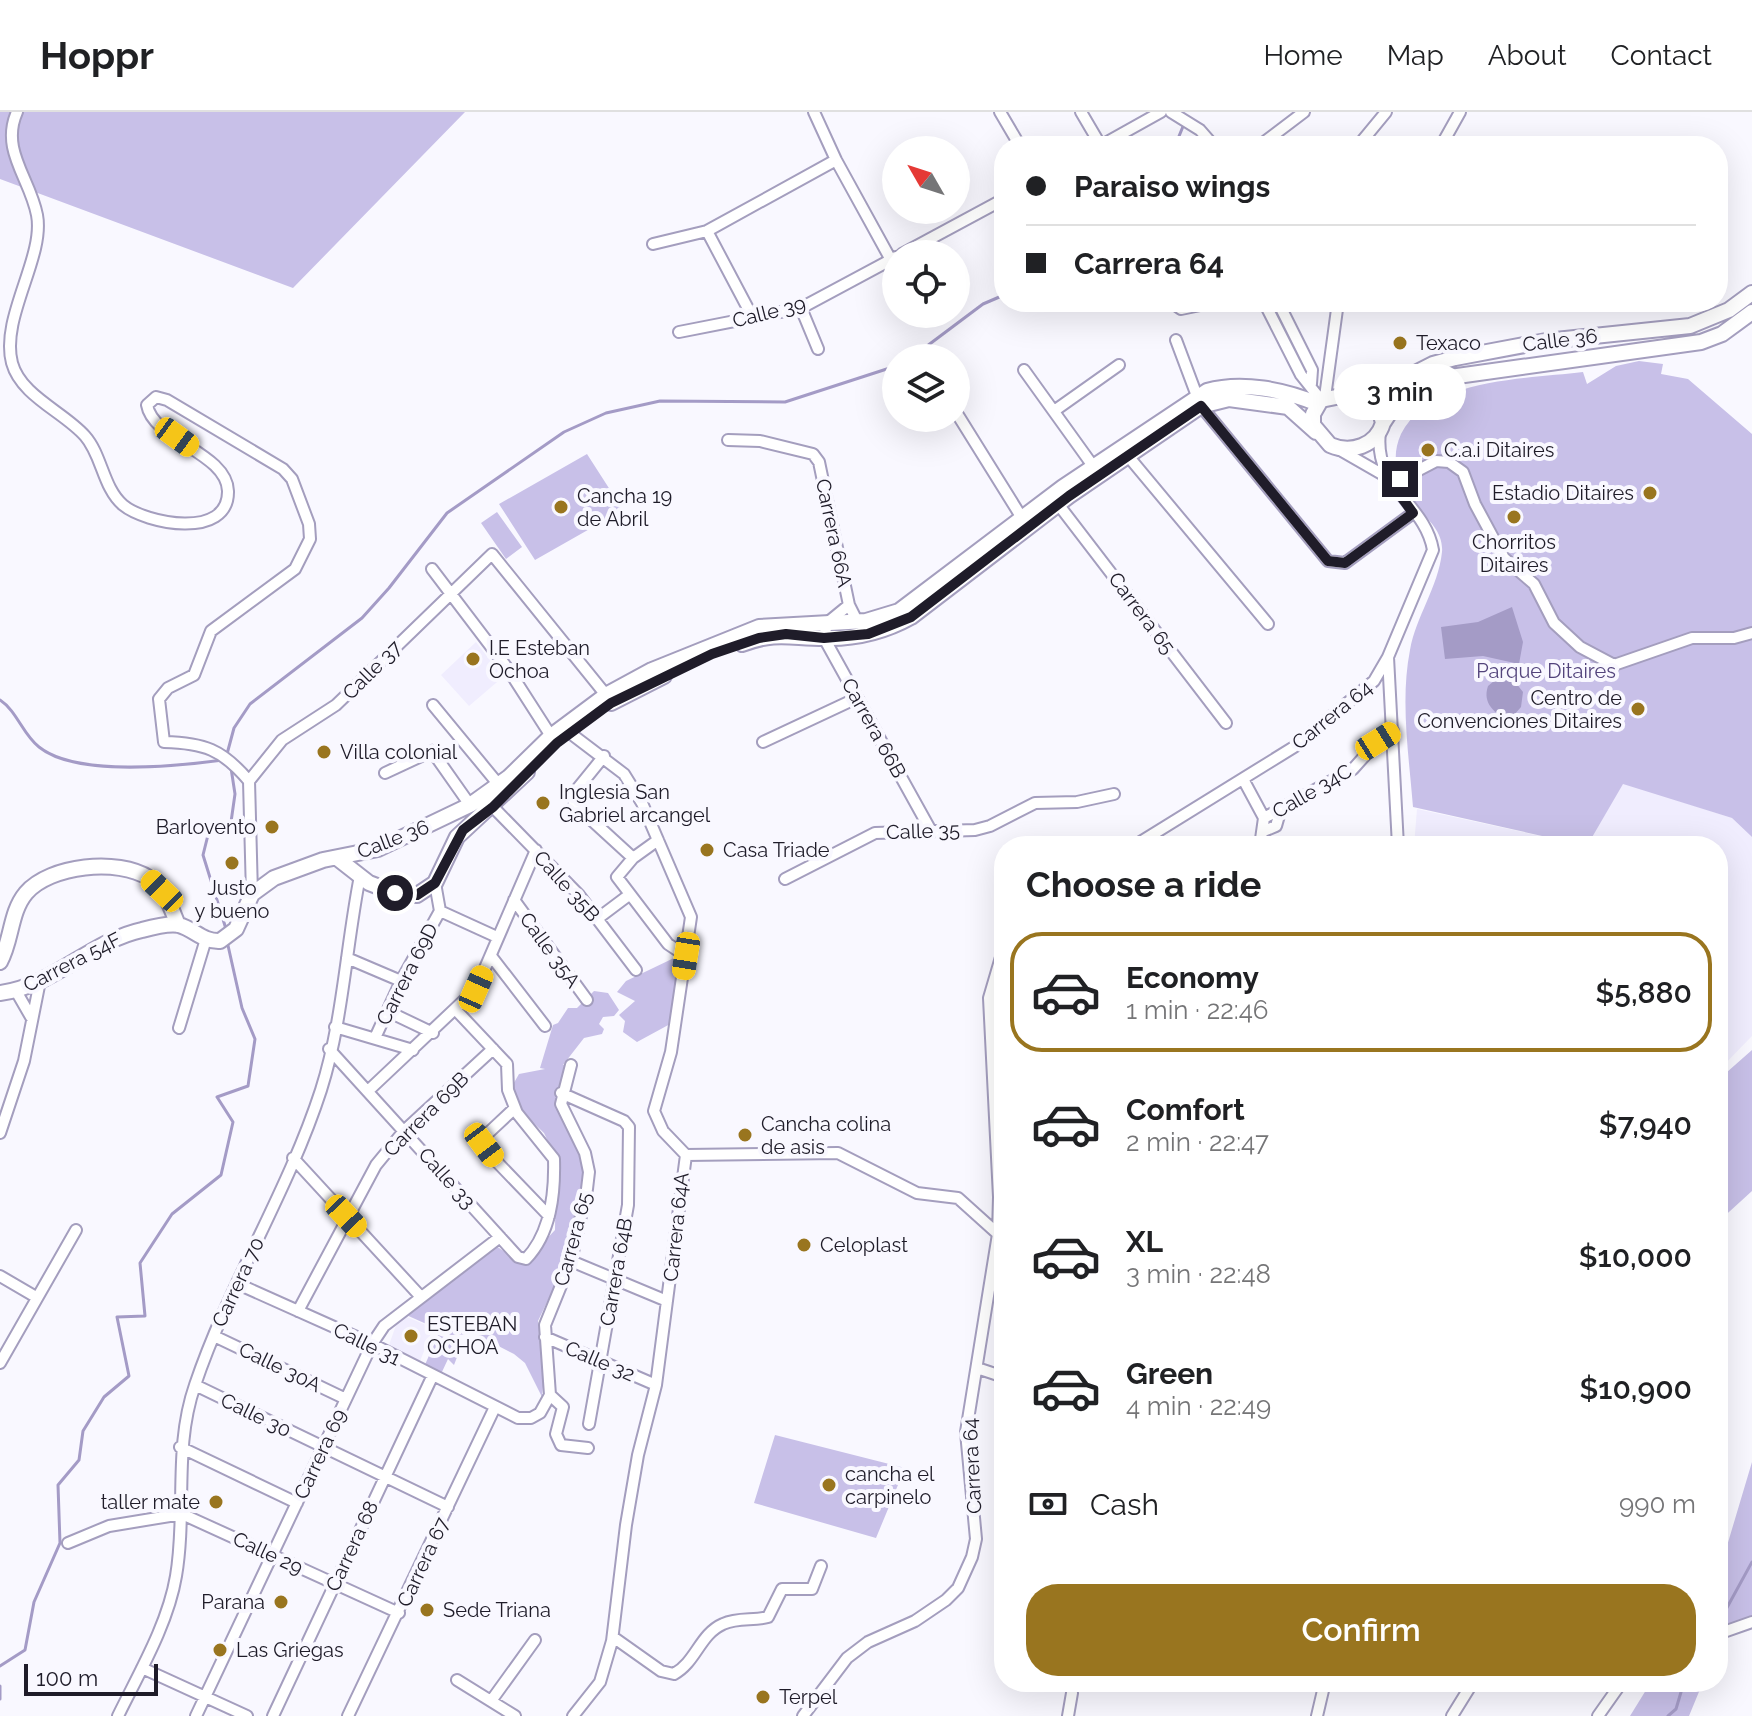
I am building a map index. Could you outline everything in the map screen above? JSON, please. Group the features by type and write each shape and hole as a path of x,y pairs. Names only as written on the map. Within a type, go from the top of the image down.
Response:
{"main road":[{"name":"Calle 36","path":"1728,310 1752,293"},
{"name":"Calle 36","path":"1368,397 1433,364 1455,358 1546,341 1690,326 1724,312"},
{"name":"Calle 36","path":"1382,427 1400,397 1422,383 1470,373 1701,342 1722,334 1752,312"},
{"name":"Calle 36","path":"252,894 287,873 378,849 470,805 499,785 551,736 606,695 652,670 759,627 857,621 885,616 912,603 1093,466 1221,387 1292,393 1321,400"},
{"path":"1368,397 1377,406 1382,427 1368,443 1355,449 1337,448 1316,432 1313,414 1321,400 1368,397"},
{"name":"Calle 36","path":"457,837 570,733 611,703 712,654 759,638 786,634 824,638 868,634 911,617 1199,401 1229,399 1288,407 1316,432"},
{"path":"337,858 362,883 417,895 435,883 457,837 448,817"},
{"path":"362,883 378,849"},
{"path":"0,962 11,937 15,911 38,882 63,871 131,871 149,878 162,891 178,925 219,938 252,894"},
{"name":"Carrera 54F","path":"0,993 16,991 40,981 127,933 178,925"}],"street":[{"path":"17,112 10,125 10,139 15,163 37,215 38,233 13,330 10,352 18,375 38,398 85,436 116,497 134,512 200,524 211,520 223,507 228,492 226,480 217,469 154,421 147,405 156,397 167,400 283,469 306,510 310,539 295,569 211,631 194,675 168,688 159,699 164,742 198,743 231,762 249,781 252,894"},
{"path":"814,112 836,160 885,240"},
{"path":"1000,112 1014,136"},
{"path":"1081,112 1095,136"},
{"path":"1119,136 1161,112"},
{"path":"1272,136 1304,112"},
{"path":"1366,136 1386,112"},
{"path":"1447,136 1460,112"},
{"path":"1174,113 1205,136"},
{"path":"653,244 707,231 836,160"},
{"name":"Calle 39","path":"928,240 994,204"},
{"path":"707,231 753,318"},
{"name":"Calle 39","path":"679,332 801,308 882,265"},
{"path":"801,308 818,349"},
{"path":"1269,312 1301,375 1321,400"},
{"path":"1283,312 1312,370 1311,384"},
{"path":"1321,400 1336,312"},
{"path":"1176,340 1199,401 1328,561 1345,563 1413,513"},
{"path":"1054,411 1119,365"},
{"path":"1024,370 1093,466"},
{"name":"Carrera 64","path":"1150,836 1294,747 1358,697 1374,681 1388,657 1433,550 1430,535 1390,481 1380,461 1382,427"},
{"path":"968,432 1022,518"},
{"name":"Carrera 66A","path":"728,440 760,441 813,454 819,462 849,605 857,621"},
{"name":"Carrera 64","path":"1337,448 1390,481"},
{"path":"1128,456 1268,624"},
{"path":"1390,481 1436,461 1456,466 1463,472 1475,504 1504,558 1534,584 1554,623 1580,647 1614,665 1692,638 1734,638 1752,633"},
{"name":"Carrera 65","path":"1058,504 1226,723"},
{"name":"Calle 37","path":"249,781 282,740 336,705 492,554 606,695"},
{"path":"432,569 508,669 551,736"},
{"name":"Carrera 66A","path":"827,623 849,605"},
{"path":"824,638 827,623"},
{"name":"Carrera 66B","path":"824,638 931,831"},
{"path":"1388,657 1398,836"},
{"path":"763,742 857,698"},
{"path":"433,705 499,785"},
{"name":"Calle 34C","path":"1264,818 1280,812 1353,769 1378,741 1393,731"},
{"name":"Carrera 64A","path":"570,733 624,774 658,840 691,917 671,1052 654,1111 663,1131 686,1155 656,1385 635,1469 613,1637 605,1672 573,1716"},
{"path":"385,773 432,751 470,805"},
{"path":"604,756 577,789 574,804 633,858"},
{"path":"1243,779 1264,818 1263,836"},
{"name":"Calle 35","path":"785,879 862,836 975,830 990,826 1035,803 1077,802 1114,794"},
{"name":"Calle 35B","path":"493,807 597,919 636,970"},
{"path":"1264,831 1276,826 1280,812"},
{"path":"658,840 633,858 617,877 668,944 686,956"},
{"path":"369,1090 433,1033 476,989 536,850"},
{"name":"Carrera 70","path":"118,1716 142,1668 171,1596 182,1514 180,1447 195,1385 321,1088 362,883"},
{"path":"435,883 440,911 497,937"},
{"path":"597,919 629,895"},
{"name":"Calle 35A","path":"514,900 587,1000"},
{"name":"Carrera 69D","path":"375,1038 401,981 440,911"},
{"path":"179,1028 219,938"},
{"path":"491,956 545,1026"},
{"path":"347,958 401,981"},
{"path":"0,1133 16,1089 40,981"},
{"name":"Carrera 64","path":"994,981 989,998 994,1129"},
{"path":"16,991 32,1019"},
{"path":"456,1010 507,1064 508,1090 515,1108 525,1126 554,1159 549,1216"},
{"path":"387,1011 433,1033"},
{"path":"335,1027 413,1050"},
{"name":"Calle 33","path":"329,1049 518,1257 526,1259 540,1244 549,1216"},
{"name":"Carrera 69B","path":"298,1311 346,1216 376,1165 404,1131 493,1049"},
{"path":"561,1093 571,1065"},
{"name":"Carrera 65","path":"561,1093 562,1110 585,1153 589,1172 571,1261 545,1325 545,1337 550,1395 563,1407 556,1434 561,1445 588,1448"},
{"name":"Carrera 64B","path":"561,1093 624,1121 629,1127 628,1205 589,1424"},
{"path":"515,1108 485,1136 483,1143 549,1216"},
{"path":"686,1155 838,1153 917,1193 958,1198 994,1230"},
{"path":"293,1158 421,1297"},
{"path":"0,1363 76,1230"},
{"name":"Carrera 69","path":"196,1716 372,1344 384,1326 500,1237"},
{"name":"Carrera 64","path":"803,1716 847,1658 868,1642 934,1611 958,1588 966,1574 976,1539 966,1432 994,1260"},
{"path":"571,1261 667,1301"},
{"path":"0,1276 36,1297"},
{"name":"Calle 31","path":"238,1284 372,1344 495,1407"},
{"name":"Calle 30A","path":"214,1336 346,1399"},
{"name":"Calle 32","path":"545,1337 656,1385"},
{"path":"977,1368 994,1373"},
{"name":"Carrera 68","path":"273,1716 432,1377"},
{"name":"Calle 30","path":"195,1385 448,1507"},
{"path":"495,1407 518,1418 531,1418 540,1413 550,1395"},
{"name":"Carrera 67","path":"348,1716 495,1407"},
{"path":"180,1447 297,1503"},
{"path":"68,1543 109,1526 182,1514"},
{"name":"Calle 29","path":"182,1514 399,1613"},
{"path":"613,1637 661,1671 674,1674 687,1666 713,1629 726,1622 768,1617 782,1589 812,1589 821,1566"},
{"path":"1728,1630 1752,1622"},
{"path":"491,1701 535,1640"},
{"path":"142,1668 247,1716"},
{"path":"457,1680 515,1716"},
{"path":"1317,1716 1323,1692"},
{"path":"1452,1716 1467,1692"},
{"path":"1598,1716 1615,1692"},
{"path":"1068,1716 1072,1693"}],"shaded area":[{"path":"1512,607 1523,642 1519,664 1483,656 1445,659 1441,627 1478,622"},
{"name":"I.E Esteban Ochoa","path":"476,642 503,677 469,706 441,675"},
{"path":"1500,676 1512,678 1523,692 1521,707 1508,722 1491,707 1487,698 1488,686"},
{"path":"1623,783 1732,818 1752,837 1752,1036 1728,1061 1728,836 1593,836"},
{"path":"1417,809 1540,836 1415,836"},
{"name":"ESTEBAN OCHOA","path":"400,1314 433,1328 417,1369 389,1345"}],"green space":[{"path":"0,112 465,112 293,288 0,179"},
{"name":"Parque Ditaires","path":"1639,361 1663,364 1661,374 1688,379 1752,434 1752,837 1732,818 1623,784 1593,836 1542,836 1413,807 1406,728 1407,669 1417,625 1440,565 1442,543 1436,529 1409,497 1401,482 1396,450 1401,434 1415,416 1433,402 1456,392 1508,380 1583,372 1587,384 1616,366"},
{"name":"Cancha 19 de Abril","path":"587,454 623,510 535,560 499,504"},
{"path":"497,512 522,547 506,559 481,523"},
{"path":"674,958 678,966 672,1023 637,1042 623,1032 625,1021 619,1015 635,1001 617,992 626,981"},
{"path":"594,991 608,993 619,1010 614,1016 603,1017 599,1024 604,1029 602,1034 584,1038 563,1065 567,1065 556,1106 573,1132 588,1170 567,1260 538,1321 545,1365 542,1397 525,1363 514,1354 475,1334 451,1335 404,1314 493,1244 517,1260 527,1260 555,1230 556,1158 544,1133 521,1111 511,1088 519,1074 545,1069 540,1068 553,1025 558,1023 568,1008 577,1008"},
{"path":"1752,1050 1752,1191 1728,1213 1728,1071"},
{"path":"438,1335 456,1341 453,1349 459,1352 454,1365 448,1359 441,1374 424,1367"},
{"name":"cancha el carpinelo","path":"775,1435 905,1468 876,1538 754,1503"},
{"path":"1752,1462 1752,1616 1728,1636 1728,1542"},
{"path":"1645,1692 1699,1692 1689,1716 1630,1716"}],"waterway":[{"path":"1179,136 1184,124"},
{"path":"930,344 983,304 994,299"},
{"path":"227,754 234,728 250,704 362,618 447,513 564,432 606,413 660,401 785,402 882,371"},
{"path":"0,700 39,747 77,763 128,767 223,760"},
{"path":"226,929 203,855 209,831 231,822 235,794 231,768"},
{"path":"0,1666 25,1650 34,1602 60,1543 58,1485 79,1460 83,1431 104,1397 129,1376 117,1317 145,1316 140,1263 172,1214 221,1175 233,1122 217,1097 248,1086 255,1039 242,1008 227,941"},
{"path":"1728,1606 1752,1562"},
{"path":"0,1686 0,1699"},
{"path":"1668,1716 1676,1709 1681,1692"}],"place":[{"name":"Texaco","path":"1400,343"},
{"name":"C.a.i Ditaires","path":"1428,450"},
{"name":"Estadio Ditaires","path":"1650,493"},
{"name":"Cancha 19 de Abril","path":"561,507"},
{"name":"Chorritos Ditaires","path":"1514,517"},
{"name":"I.E Esteban Ochoa","path":"473,659"},
{"name":"Centro de Convenciones Ditaires","path":"1638,709"},
{"name":"Villa colonial","path":"324,752"},
{"name":"Inglesia San Gabriel arcangel","path":"543,803"},
{"name":"Barlovento","path":"272,827"},
{"name":"Casa Triade","path":"707,850"},
{"name":"Justo y bueno","path":"232,863"},
{"name":"Cancha colina de asis","path":"745,1135"},
{"name":"Celoplast","path":"804,1245"},
{"name":"ESTEBAN OCHOA","path":"411,1336"},
{"name":"cancha el carpinelo","path":"829,1485"},
{"name":"taller mate","path":"216,1502"},
{"name":"Parana","path":"281,1602"},
{"name":"Sede Triana","path":"427,1610"},
{"name":"Las Griegas","path":"220,1650"},
{"name":"Terpel","path":"763,1697"}],"route":[{"path":"395,893 417,895 435,883 463,830 493,807 557,743 611,703 712,654 759,638 786,634 824,638 868,634 893,627 911,617 1069,496 1201,406 1328,561 1345,563 1413,513 1392,484 1400,479"}]}
